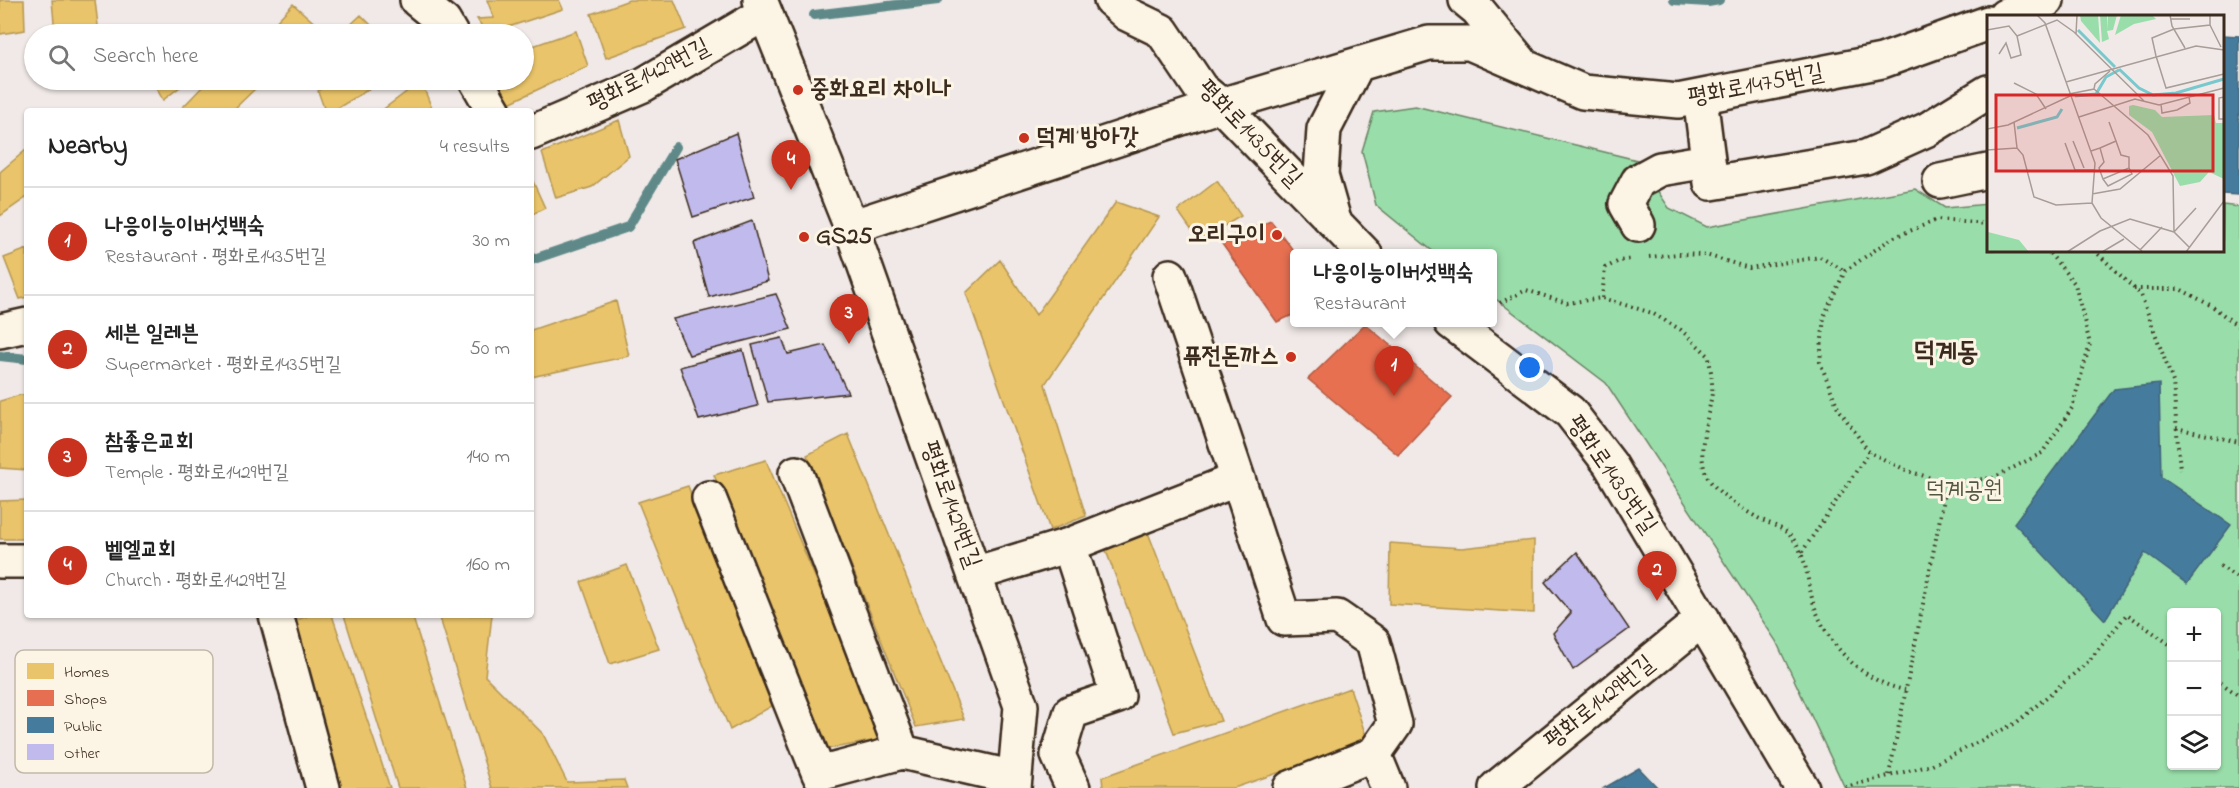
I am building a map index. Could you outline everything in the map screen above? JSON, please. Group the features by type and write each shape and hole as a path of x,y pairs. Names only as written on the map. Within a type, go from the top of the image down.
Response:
{"street":[{"path":"417,0 445,24"},
{"name":"평화로1435번길","path":"1111,0 1127,14 1162,31 1201,89 1221,105 1360,249"},
{"name":"평화로1475번길","path":"1466,0 1477,9 1523,64"},
{"path":"2008,15 2047,0"},
{"name":"평화로1429번길","path":"534,132 643,85 762,7 851,227 1021,705 1014,783"},
{"name":"평화로1475번길","path":"1221,105 1356,67 1429,43 1470,43 1523,64 1583,92 1678,101 1882,61 1987,24"},
{"name":"평화로1435번길","path":"1335,222 1321,175 1324,129 1356,67"},
{"path":"482,90 492,108"},
{"path":"1700,97 1711,183 1866,157 1928,129 1987,93"},
{"path":"851,227 1221,105"},
{"path":"1638,225 1626,204 1638,181 1660,169 1708,161"},
{"path":"1940,181 1987,171"},
{"path":"1170,276 1284,619 1337,617 1373,642 1395,724 1374,754 1290,788"},
{"path":"0,331 24,327"},
{"name":"평화로1435번길","path":"1458,327 1570,412 1610,464 1802,788"},
{"path":"796,473 903,752"},
{"path":"974,574 1069,545 1238,479"},
{"path":"709,498 819,774 903,752 1014,783"},
{"path":"1069,545 1118,696 1071,712 1058,755 1073,788"},
{"path":"0,561 24,561"},
{"path":"277,618 323,788"},
{"name":"평화로1429번길","path":"1496,788 1703,619"},
{"path":"1374,754 1388,788"}],"path":[{"path":"1987,224 1937,220 1892,238 1845,271 1824,316 1820,362 1838,408 1869,452 1908,471 1947,483 1992,478 2042,453 2072,408 2090,344 2075,284 2049,252"},
{"path":"2096,252 2141,295 2173,382 2180,470"},
{"path":"1602,298 1605,268 1619,261 1678,254 1706,255 1749,268 1820,256 1845,271"},
{"path":"2134,289 2180,289 2212,306 2239,327"},
{"path":"1500,303 1526,290 1567,303 1602,298 1652,313 1681,330 1709,356 1712,390 1703,458 1706,475 1722,492 1756,517 1787,532 1802,552 1811,598 1827,634 1852,663 1885,686 1905,690"},
{"path":"2176,428 2239,442"},
{"path":"1802,552 1869,452"},
{"path":"1889,776 1947,483"},
{"path":"2220,566 2239,579"},
{"path":"1845,787 1932,765 2016,723 2088,662 2127,614 2167,642"},
{"path":"2221,682 2239,696"}],"green space":[{"name":"덕계공원","path":"1415,106 1637,160 1669,208 1707,227 1915,189 1945,208 1987,204 1987,252 2224,252 2224,205 2239,207 2239,788 1845,788 1776,641 1606,383 1497,300 1497,249 1430,249 1376,205 1362,151 1374,112"}],"building: Homes":[{"path":"0,0 24,0 24,30 0,34"},
{"path":"52,0 95,0 98,24 54,24"},
{"path":"487,0 559,0 563,9 517,24 480,24 477,19 494,18"},
{"path":"629,0 674,0 686,29 606,58 591,14"},
{"path":"293,4 316,24 274,24"},
{"path":"361,15 370,24 351,24"},
{"path":"576,31 588,66 507,104 501,90 534,90 534,46"},
{"path":"158,90 176,90 163,100"},
{"path":"199,90 254,90 235,108 182,108"},
{"path":"368,90 338,108 324,108 318,91"},
{"path":"409,90 425,90 432,108 385,108"},
{"path":"619,120 629,156 592,187 556,198 542,153"},
{"path":"24,152 24,199 0,216 0,172"},
{"path":"1217,181 1241,216 1199,241 1178,211"},
{"path":"534,184 545,208 534,214"},
{"path":"1116,202 1159,217 1045,384 1086,516 1050,530 966,293 1000,260 1036,315"},
{"path":"24,250 24,298 20,299 4,258"},
{"path":"616,301 629,356 534,376 534,329"},
{"path":"24,395 24,470 0,468 0,401"},
{"path":"848,434 964,719 916,727 807,455"},
{"path":"766,460 883,739 828,749 714,475"},
{"path":"688,486 772,706 730,730 638,502"},
{"path":"24,500 24,539 0,539 0,501"},
{"path":"1147,530 1221,721 1174,733 1102,540"},
{"path":"1534,540 1534,613 1389,604 1390,543 1462,548"},
{"path":"627,565 659,649 610,664 581,582"},
{"path":"302,618 333,618 390,788 332,788 289,623"},
{"path":"345,618 413,618 467,788 398,788"},
{"path":"440,618 492,618 485,676 543,734 567,782 624,780 627,788 492,788"},
{"path":"1350,688 1368,742 1234,788 1103,788 1102,777"}],"building: Shops":[{"path":"1271,221 1292,249 1290,249 1290,316 1277,322 1220,241"},
{"path":"1362,327 1369,327 1452,397 1398,455 1308,379"}],"building: Public":[{"path":"2224,35 2239,36 2239,195 2224,194"},
{"path":"2159,384 2161,477 2231,525 2187,584 2145,553 2105,620 2014,523 2114,389"},
{"path":"1639,768 1658,788 1604,788"}],"building: Other":[{"path":"736,133 754,197 693,217 675,159"},
{"path":"752,221 768,281 709,297 694,243"},
{"path":"776,294 791,329 689,355 673,319"},
{"path":"782,338 788,354 825,345 848,393 768,402 752,345"},
{"path":"743,350 758,406 699,420 680,367"},
{"path":"1577,552 1629,629 1573,670 1553,633 1571,613 1545,582"}],"waterway":[{"path":"814,15 938,0"},
{"path":"1674,0 1708,2 1719,0"},
{"path":"534,259 628,227 676,147"},
{"path":"0,356 24,359"}],"place":[{"name":"중화요리 차이나","path":"798,90"},
{"name":"덕계 방아갓","path":"1024,138"},
{"name":"벹엘교회","path":"791,190"},
{"name":"오리구이","path":"1277,235"},
{"name":"GS25","path":"804,237"},
{"name":"참좋은교회","path":"849,344"},
{"name":"퓨전돈까스","path":"1291,357"},
{"name":"나응이능이버섯백숙","path":"1394,396"},
{"name":"세븐 일레븐","path":"1657,601"}],"district":[{"name":"덕계동","path":"1946,353"}]}
